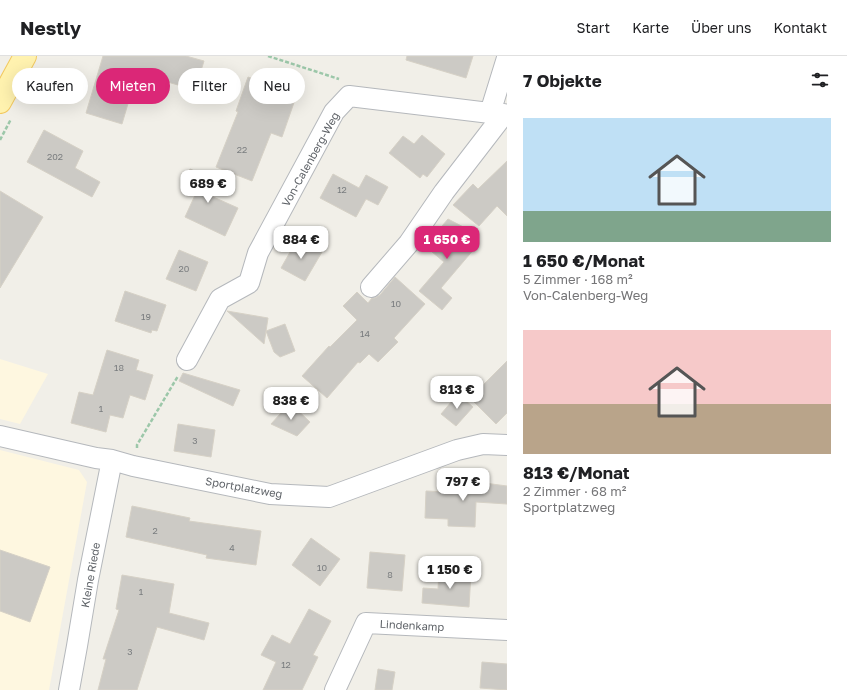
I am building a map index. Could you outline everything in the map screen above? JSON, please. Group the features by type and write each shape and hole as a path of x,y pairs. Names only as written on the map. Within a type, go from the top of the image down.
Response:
{"main road":[{"path":"0,102 25,56"}],"street":[{"path":"371,287 409,243 501,114 507,58"},
{"path":"349,96 501,114"},
{"name":"Von-Calenberg-Weg","path":"187,360 220,299 249,283 258,253 330,118 349,96"},
{"name":"Sportplatzweg","path":"0,436 96,458 112,460 133,466 270,494 329,497 456,450 483,444 507,445"},
{"name":"Kleine Riede","path":"69,690 88,580 112,460"},
{"name":"Lindenkamp","path":"335,690 366,623 507,630"}],"path":[{"path":"268,56 341,80 349,96"},
{"path":"133,466 137,445 187,360"}],"shaded area":[{"path":"0,359 48,374 20,424 0,419"},
{"path":"0,450 79,470 87,482 49,690 0,690"}],"building":[{"path":"103,56 186,56 204,61 202,68 178,68 178,85 170,83 170,68 99,68"},
{"path":"407,56 473,56 466,78 406,60"},
{"path":"248,77 249,104 294,104 282,137 271,133 252,181 216,167 238,112 236,111 238,104 241,104 241,97"},
{"path":"96,79 96,104 128,104 122,124 86,113"},
{"path":"44,130 83,151 75,168 100,182 92,197 27,162"},
{"path":"422,135 445,154 427,177 423,174 420,178 389,153 403,136 414,144"},
{"path":"507,161 507,216 497,206 479,226 453,205 473,184 478,189"},
{"path":"190,169 218,181 211,196 238,208 225,236 185,217 196,193 182,187"},
{"path":"333,174 359,188 366,175 388,187 378,205 366,199 356,217 320,198"},
{"path":"0,191 43,217 0,288"},
{"path":"448,219 473,232 466,240 475,248 441,288 452,298 442,310 419,291 444,262 425,246"},
{"path":"298,238 322,252 305,281 281,268"},
{"path":"179,250 208,262 196,291 166,279"},
{"path":"395,277 425,304 394,338 398,342 378,362 369,354 360,363 358,362 327,398 302,376 329,346 330,347 357,320 343,306 357,292 368,303 372,298 380,295"},
{"path":"125,291 166,305 157,331 152,330 151,333 115,321"},
{"path":"227,311 268,318 264,344"},
{"path":"285,324 295,351 280,357 274,352 266,331"},
{"path":"107,350 139,360 136,370 153,375 145,400 130,395 123,418 110,415 106,432 71,423 79,392 93,395"},
{"path":"507,361 507,413 496,424 470,398"},
{"path":"183,373 240,390 233,406 179,381"},
{"path":"458,394 473,407 456,426 441,414"},
{"path":"290,403 310,422 297,436 271,424"},
{"path":"178,424 215,430 211,457 174,451"},
{"path":"450,481 477,482 507,486 507,504 476,502 475,527 448,526 448,519 425,518 426,491 450,492"},
{"path":"132,506 190,518 189,521 261,531 256,565 206,558 207,555 126,537"},
{"path":"311,538 340,559 320,586 292,565"},
{"path":"0,550 50,567 30,622 0,611"},
{"path":"370,552 405,555 402,591 367,588"},
{"path":"439,570 471,573 469,607 422,603 423,588 438,589"},
{"path":"122,575 174,584 169,613 209,623 204,640 157,627 137,690 98,690 106,659 103,659 119,610 116,609"},
{"path":"309,609 331,621 313,655 318,657 302,690 263,690 276,662 261,655 272,635 290,644"},
{"path":"482,662 507,664 507,690 480,688"},
{"path":"378,669 395,672 392,690 375,690"}]}
